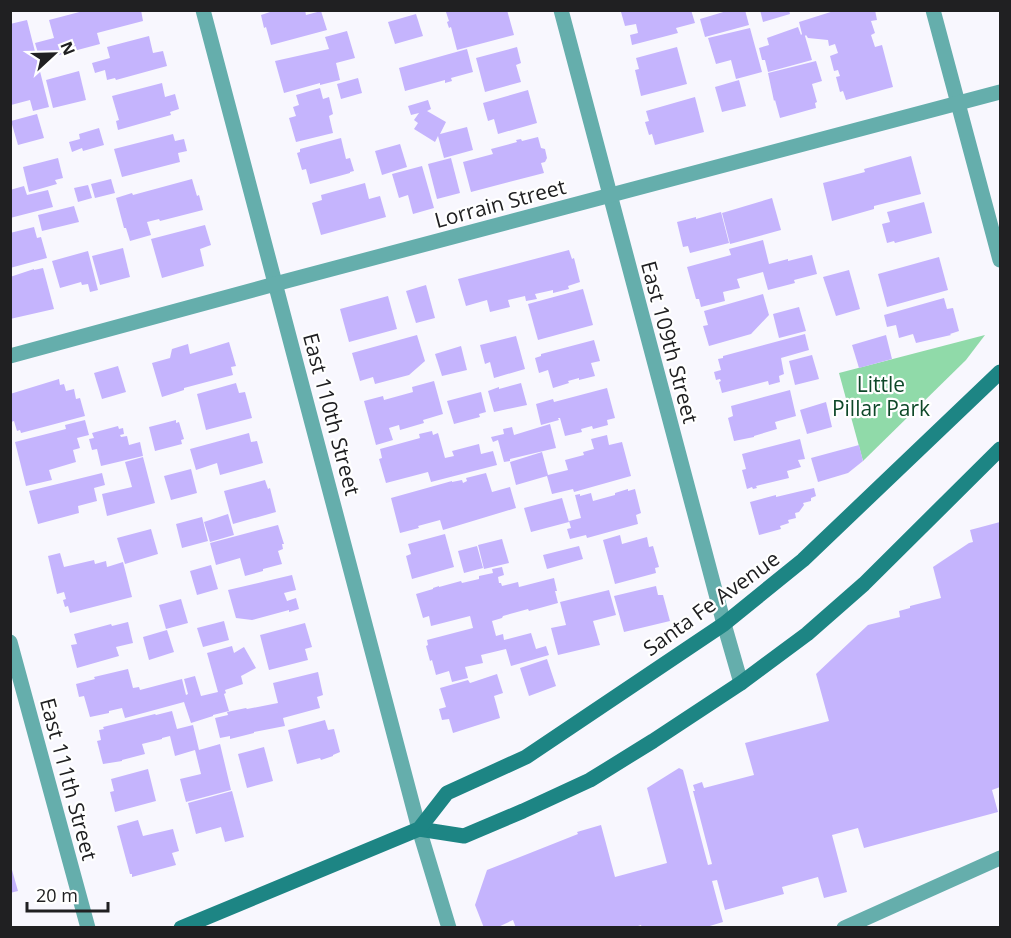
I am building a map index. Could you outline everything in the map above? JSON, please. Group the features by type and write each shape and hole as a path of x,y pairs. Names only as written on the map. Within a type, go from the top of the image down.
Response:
{"street":[{"name":"East 110th Street","path":"203,10 419,829 449,927"},
{"name":"East 109th Street","path":"561,10 741,683"},
{"path":"933,10 1000,260"},
{"name":"Lorrain Street","path":"10,356 1000,92"},
{"name":"Santa Fe Avenue","path":"181,927 419,829 447,793 526,757 724,624 811,553 1000,372"},
{"path":"419,829 464,836 590,780 653,741 741,683 807,634 864,584 1000,449"},
{"name":"East 111th Street","path":"10,642 88,927"},
{"path":"844,927 1000,858"}],"green space":[{"name":"Little Pillar Park","path":"985,335 966,360 863,461 839,373"}],"building":[{"path":"87,10 141,10 143,21 97,33 100,44 40,60 35,43 54,38 49,20"},
{"path":"276,10 305,10 306,15 321,11 327,30 271,45 261,15"},
{"path":"451,10 507,10 514,35 457,50 451,27 449,28 447,22 449,21 446,12"},
{"path":"626,10 691,10 695,23 676,28 678,33 632,45 630,35 638,33 636,24 625,26 621,12"},
{"path":"730,10 745,10 749,25 705,37 700,19"},
{"path":"760,10 789,10 790,14 763,22"},
{"path":"837,10 875,10 877,20 871,21 875,33 871,35 875,47 882,45 893,87 846,100 843,91 840,92 836,77 840,76 838,70 834,71 830,56 838,53 835,44 829,46 828,40 808,38 806,35 812,60 768,72 759,48 769,45 767,38 798,27 801,35 799,22"},
{"path":"416,14 423,36 395,44 388,22"},
{"path":"27,20 49,107 33,111 30,100 11,105 10,103 10,24"},
{"path":"750,28 762,72 736,79 731,60 716,64 708,38"},
{"path":"347,31 355,58 336,63 340,80 284,93 275,61 329,49 325,37"},
{"path":"149,36 153,53 163,51 167,66 116,80 115,78 107,80 105,70 95,73 92,63 110,58 107,47"},
{"path":"517,47 521,63 516,65 521,82 485,92 476,58"},
{"path":"677,47 687,84 641,96 635,70 639,69 636,58"},
{"path":"467,49 473,72 451,78 452,81 445,83 445,80 405,91 399,68"},
{"path":"816,61 822,81 812,84 817,102 815,103 816,108 780,118 768,73"},
{"path":"79,71 86,100 53,108 46,80"},
{"path":"358,78 362,93 341,99 337,84"},
{"path":"739,80 746,106 722,112 715,87"},
{"path":"162,83 165,97 175,94 179,109 170,112 171,115 118,130 116,121 119,120 112,96"},
{"path":"320,88 323,99 329,97 333,114 329,116 333,133 296,142 289,118 296,116 293,107 299,105 296,95"},
{"path":"528,90 537,123 498,134 494,119 488,121 483,103"},
{"path":"695,97 704,132 655,145 645,122 649,121 646,111"},
{"path":"428,100 431,109 427,111 446,122 440,134 467,127 473,150 444,158 438,136 435,142 414,129 418,123 414,120 419,113 411,115 408,106"},
{"path":"37,114 44,138 18,145 11,121"},
{"path":"99,128 104,145 72,152 69,142 80,139 79,134"},
{"path":"173,134 175,141 184,139 187,151 178,153 180,162 122,177 114,149"},
{"path":"538,137 547,158 541,163 544,173 471,192 463,162 493,154 491,149 517,142 516,140 521,139 522,141"},
{"path":"341,138 346,159 350,158 354,171 310,184 306,169 302,170 297,153 300,149"},
{"path":"400,144 407,167 382,175 375,151"},
{"path":"911,156 921,194 874,206 874,209 832,221 823,183 865,172 864,169"},
{"path":"58,158 63,178 55,180 57,184 29,192 23,167"},
{"path":"451,158 460,193 437,199 428,164"},
{"path":"422,166 434,208 413,214 408,195 399,198 392,174"},
{"path":"111,179 115,193 95,198 91,184"},
{"path":"192,179 203,210 147,222 151,235 130,241 116,198"},
{"path":"365,183 369,199 380,196 386,217 321,235 312,203 322,200 321,195"},
{"path":"88,185 92,198 78,202 74,188"},
{"path":"24,186 27,195 48,190 53,207 10,218 10,190"},
{"path":"772,198 781,230 730,244 722,213"},
{"path":"924,202 932,233 887,243 882,224 890,222 887,212"},
{"path":"74,206 79,222 42,231 38,215"},
{"path":"721,212 729,243 690,253 688,246 683,247 677,222"},
{"path":"205,225 211,245 200,249 204,266 162,278 151,239"},
{"path":"34,227 37,238 41,237 47,258 10,268 10,233"},
{"path":"763,240 769,264 812,255 817,274 768,290 763,272 737,279 740,288 723,292 725,301 701,307 699,299 696,299 687,267 731,255 729,249"},
{"path":"123,248 130,277 100,285 92,256"},
{"path":"569,250 572,259 574,258 580,282 568,286 569,289 535,294 537,299 526,301 525,296 508,300 510,307 490,312 487,300 466,306 458,279"},
{"path":"88,251 98,290 90,292 88,284 82,285 81,282 60,288 52,261"},
{"path":"939,257 948,290 887,307 878,274"},
{"path":"43,268 54,309 10,319 10,277"},
{"path":"849,270 860,309 836,316 823,277"},
{"path":"426,285 435,318 416,323 406,291"},
{"path":"583,289 593,325 538,340 528,304"},
{"path":"763,294 769,315 751,334 709,346 703,326 708,325 704,311"},
{"path":"388,296 397,329 349,342 340,309"},
{"path":"944,298 947,309 953,308 959,331 916,343 913,334 899,338 896,325 887,327 884,315"},
{"path":"799,307 806,331 779,338 773,314"},
{"path":"805,334 809,350 781,358 784,374 779,376 780,382 769,385 768,381 722,393 719,382 721,381 716,380 714,372 721,370 718,359"},
{"path":"417,335 425,361 409,375 375,384 373,377 360,381 352,353"},
{"path":"886,335 892,359 859,368 852,345"},
{"path":"516,336 525,369 494,378 490,362 485,364 480,345"},
{"path":"594,340 600,361 591,363 595,376 568,381 569,383 553,388 548,370 539,373 535,358 541,354"},
{"path":"229,342 236,366 231,367 233,375 184,388 184,390 162,397 152,363 170,358 172,349 188,344 190,354"},
{"path":"461,346 467,370 442,376 435,354"},
{"path":"812,355 819,379 795,385 789,361"},
{"path":"118,366 126,392 102,399 94,373"},
{"path":"59,379 60,385 64,384 66,391 74,389 76,399 80,398 85,416 21,433 20,430 17,431 14,421 10,420 10,394"},
{"path":"434,381 443,414 423,420 424,423 400,430 399,425 389,428 393,440 376,445 364,401 383,396 384,400 413,392 412,387"},
{"path":"236,383 239,393 245,392 252,418 206,430 197,394"},
{"path":"521,383 527,405 494,412 488,391"},
{"path":"607,388 615,418 607,420 608,425 593,429 592,426 581,429 582,432 565,436 560,418 541,425 536,404 553,399 554,402"},
{"path":"790,390 796,416 775,422 777,429 734,441 728,418 733,416 731,406"},
{"path":"481,392 486,412 479,414 480,417 454,424 447,401"},
{"path":"826,402 832,427 807,434 800,410"},
{"path":"85,420 89,435 77,438 80,448 73,450 76,462 49,470 52,480 26,486 15,442 66,429 65,425"},
{"path":"176,420 176,423 179,422 184,439 181,440 182,444 155,451 149,427"},
{"path":"550,424 556,448 510,459 510,461 504,462 498,440 493,442 491,437 504,434 503,429 512,427 514,435"},
{"path":"118,426 119,429 123,428 124,434 120,435 121,437 127,436 129,445 140,442 143,456 101,466 97,449 92,450 89,439 94,438 92,433"},
{"path":"432,431 433,435 438,433 445,458 454,456 452,451 479,444 481,454 493,451 497,465 431,482 428,472 386,483 379,459 382,458 380,449 420,438 419,434"},
{"path":"249,433 251,442 257,441 263,463 220,475 217,463 196,470 190,449"},
{"path":"607,435 609,445 622,442 631,476 574,492 573,489 552,494 547,476 516,485 510,462 542,452 548,475 568,470 565,460 584,455 583,452 594,449 591,439"},
{"path":"800,439 805,459 798,460 801,467 787,471 789,478 747,489 742,470 746,469 742,454"},
{"path":"859,445 863,461 848,473 818,482 811,458"},
{"path":"143,457 155,503 107,516 102,494 132,487 125,462"},
{"path":"191,469 197,493 171,500 164,476"},
{"path":"102,473 105,485 94,488 97,501 78,506 79,513 38,524 29,491"},
{"path":"486,473 492,492 510,487 516,508 443,530 440,520 400,533 391,498 452,481 462,480 463,483 467,481 466,478"},
{"path":"265,480 268,489 270,488 276,512 233,524 224,491"},
{"path":"814,488 816,496 811,498 811,501 803,503 799,512 795,513 796,518 788,520 789,523 780,526 781,529 759,535 750,502"},
{"path":"628,489 628,491 635,489 641,513 636,515 638,524 587,538 586,535 570,539 567,529 571,528 569,521 581,518 575,495 591,493 593,501"},
{"path":"562,498 569,522 531,532 524,508"},
{"path":"228,514 234,535 210,542 204,522"},
{"path":"202,517 208,541 182,548 176,524"},
{"path":"1000,522 1000,787 992,790 998,812 864,848 858,828 832,835 847,892 824,898 818,877 782,887 784,894 725,910 717,880 712,881 723,922 703,928 642,928 641,925 632,928 525,928 524,926 516,928 513,920 496,928 484,928 475,905 487,870 578,834 577,832 601,825 615,877 667,863 647,788 679,768 683,770 708,865 712,864 693,785 702,782 704,788 754,775 745,743 829,721 816,674 868,625 900,617 899,611 941,598 933,567 973,542 970,530"},
{"path":"278,525 284,544 282,544 283,549 278,551 282,564 245,576 240,558 216,565 210,543"},
{"path":"151,529 158,554 125,564 117,538"},
{"path":"445,534 454,567 412,579 406,556 411,554 408,544"},
{"path":"620,535 622,544 647,537 649,547 653,546 659,567 655,568 656,573 615,584 603,540"},
{"path":"502,539 509,563 484,569 478,545"},
{"path":"477,546 483,568 464,573 458,551"},
{"path":"579,546 583,559 547,569 543,555"},
{"path":"60,553 64,567 94,560 95,564 106,561 107,567 123,562 132,597 70,613 63,600 66,599 64,592 57,594 48,556"},
{"path":"211,565 218,589 197,595 190,571"},
{"path":"502,567 504,575 498,577 502,586 518,582 519,587 554,578 558,603 529,611 528,609 492,621 496,636 503,634 504,640 531,633 536,649 546,646 549,655 511,666 506,649 481,655 483,663 465,667 468,678 452,682 449,671 436,675 426,646 428,645 427,640 473,628 470,616 431,626 429,616 423,618 416,594 439,586 479,579 479,576 493,573 492,569"},
{"path":"292,575 296,590 284,593 287,601 296,598 299,609 252,620 236,618 228,590"},
{"path":"656,586 658,595 663,595 670,621 624,632 614,596"},
{"path":"609,590 616,615 593,621 600,645 558,655 551,628 566,625 560,602"},
{"path":"181,599 188,623 166,629 159,605"},
{"path":"224,621 229,640 203,647 197,628"},
{"path":"128,622 133,643 116,647 119,656 77,668 71,645 77,644 74,634"},
{"path":"305,623 312,647 305,649 308,660 269,670 260,635"},
{"path":"167,630 174,652 149,660 143,637"},
{"path":"232,646 234,653 244,647 256,668 241,676 243,684 225,690 229,711 191,723 184,702 125,718 122,708 90,717 84,696 79,697 76,684 128,669 133,688 139,687 140,690 182,679 186,695 188,694 184,679 195,676 201,696 218,692 207,653"},
{"path":"547,659 556,686 529,696 520,668"},
{"path":"318,672 323,695 317,697 320,708 283,718 285,726 230,739 230,736 220,738 215,718 228,715 227,712 278,703 273,683"},
{"path":"497,674 503,693 494,696 500,718 453,733 449,719 442,720 439,709 446,707 440,688 468,680 470,683"},
{"path":"172,711 177,729 193,725 199,750 220,744 231,790 186,802 180,779 201,774 195,750 175,756 170,736 142,744 145,754 103,764 97,741 101,740 99,730 104,729 103,727"},
{"path":"325,720 328,730 334,729 340,752 321,760 320,758 297,764 288,730"},
{"path":"264,747 273,781 247,788 238,754"},
{"path":"148,769 156,801 115,812 110,792 114,791 111,779"},
{"path":"232,791 244,837 225,842 221,827 196,834 188,803"},
{"path":"138,820 143,836 173,829 179,851 172,853 176,865 132,877 117,826"},
{"path":"10,863 18,891 10,893"}]}
